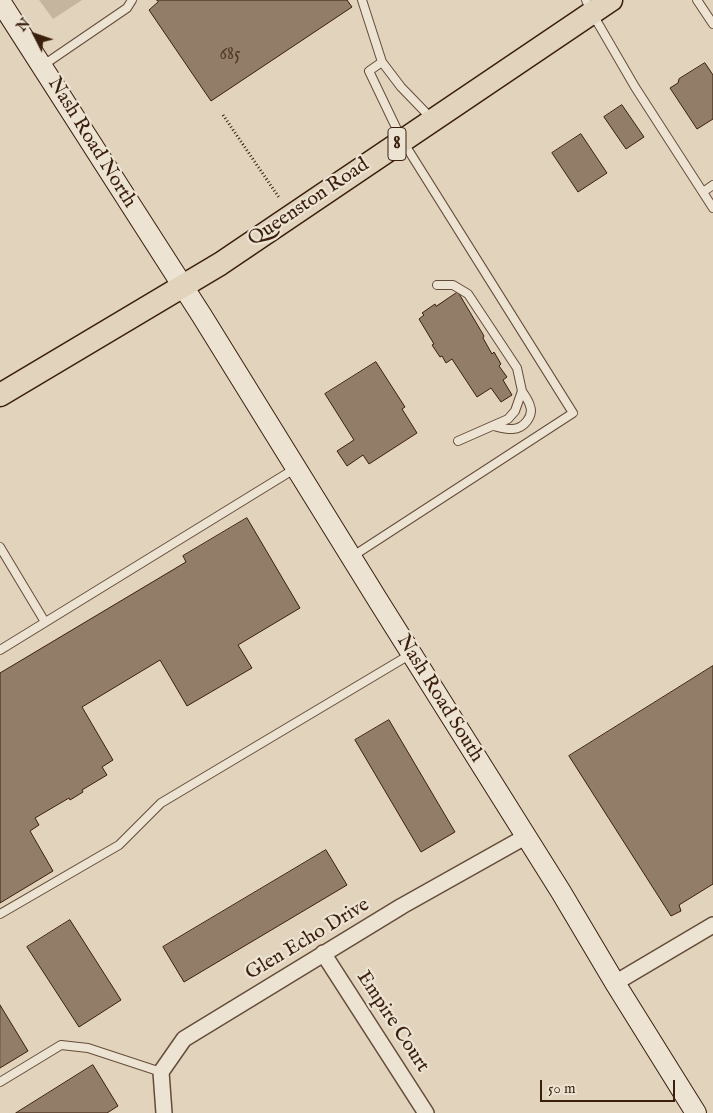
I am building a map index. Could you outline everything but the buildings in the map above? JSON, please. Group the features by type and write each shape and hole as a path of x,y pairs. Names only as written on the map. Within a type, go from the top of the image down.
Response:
{"main road":[{"name":"Queenston Road","path":"0,395 220,264 432,120 589,6 610,0"}],"street":[{"name":"Nash Road North","path":"0,1 182,286"},
{"name":"Nash Road South","path":"182,286 561,892 696,1113"},
{"name":"Glen Echo Drive","path":"161,1072 184,1039 402,906 525,837"},
{"path":"615,983 713,925"},
{"name":"Empire Court","path":"323,953 426,1113"},
{"path":"161,1072 164,1113"}],"lane":[{"path":"42,66 127,8 132,0"},
{"path":"362,0 382,62 396,81 432,120"},
{"path":"697,0 713,24"},
{"path":"589,6 635,87 713,208"},
{"path":"351,557 573,413 402,140 369,71 382,62"},
{"path":"703,192 713,185"},
{"path":"437,285 453,285 468,294 517,368 522,391 531,407 529,417 519,429 509,430 494,426"},
{"path":"458,440 508,419 515,412 522,391"},
{"path":"0,650 296,468"},
{"path":"0,547 45,622"},
{"path":"0,914 119,845 161,803 411,654"},
{"path":"0,1082 61,1045 88,1048 161,1072"}],"path":[{"path":"223,115 291,215"}],"shaded area":[{"path":"39,0 82,0 53,19"}]}
